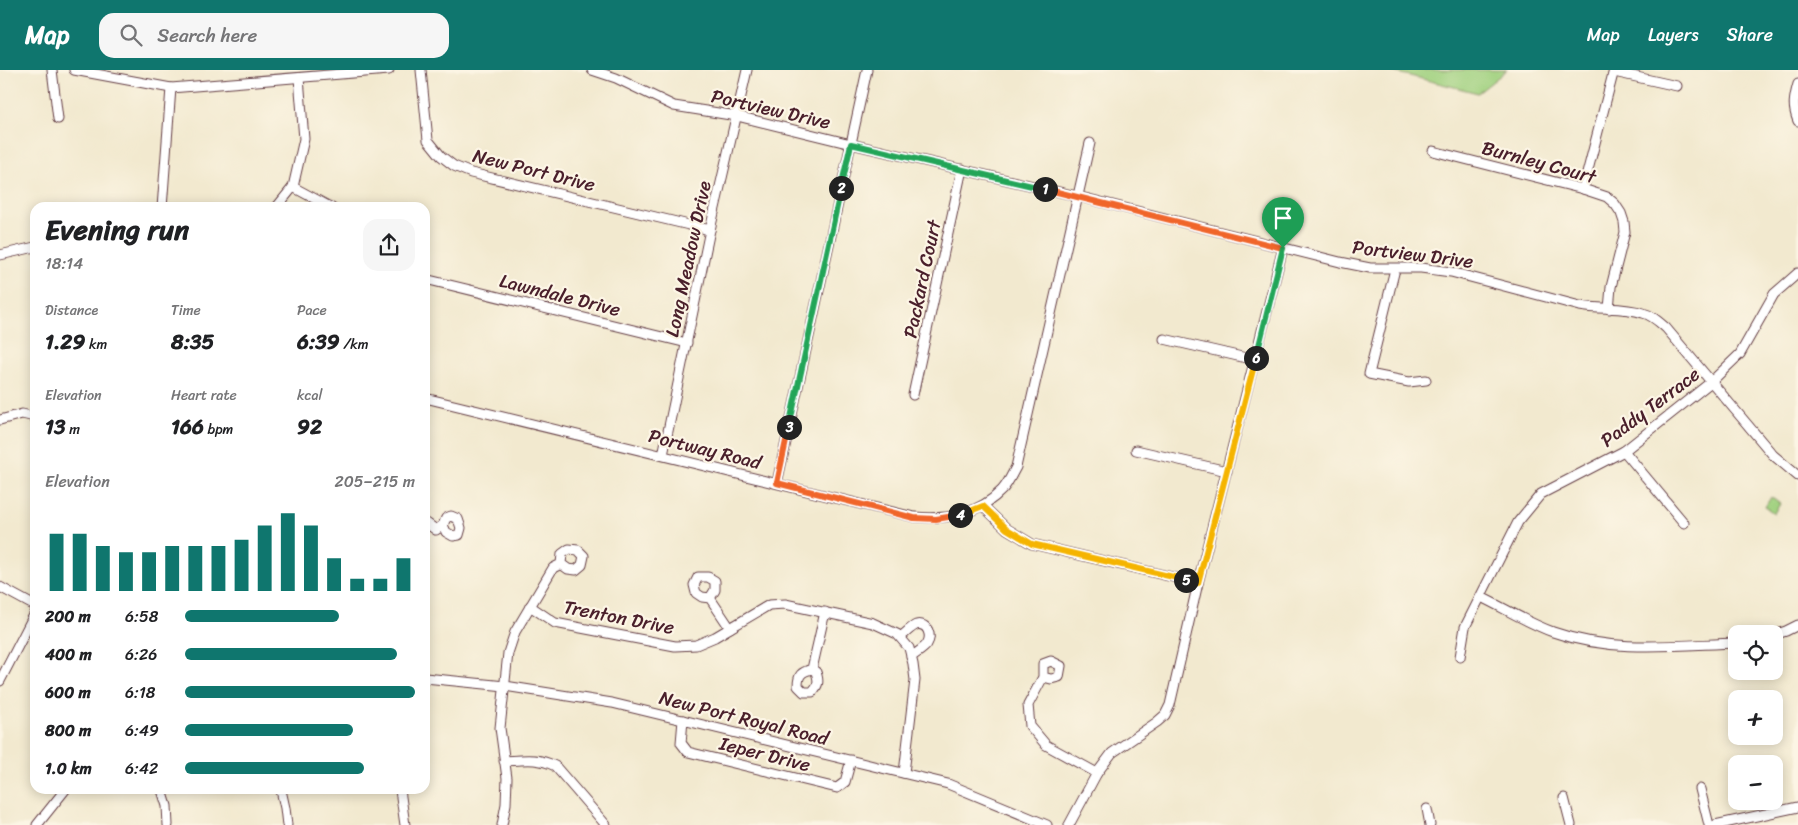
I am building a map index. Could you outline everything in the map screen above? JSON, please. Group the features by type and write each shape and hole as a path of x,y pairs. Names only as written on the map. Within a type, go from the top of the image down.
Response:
{"street":[{"path":"52,70 58,119"},
{"path":"74,70 171,88 389,70"},
{"name":"New Port Drive","path":"421,70 428,140 441,156 454,166 481,175 710,230"},
{"name":"Portview Drive","path":"592,70 616,78 674,106 737,116 1077,196 1283,248 1370,268 1421,268 1451,272 1580,306 1643,313 1655,319 1666,328 1773,455 1798,476"},
{"name":"Long Meadow Drive","path":"663,455 710,230 747,70"},
{"path":"777,483 867,70"},
{"path":"1583,189 1614,71 1677,86"},
{"path":"281,202 293,187 304,139 299,78"},
{"path":"1798,84 1793,100 1794,111 1798,121"},
{"path":"162,202 171,88"},
{"name":"Portway Road","path":"430,399 914,518 936,519 962,514 983,506 1003,489 1016,467 1090,143"},
{"name":"Burnley Court","path":"1433,151 1583,189 1607,197 1621,213 1625,232 1611,287 1609,309"},
{"name":"Packard Court","path":"913,395 962,169"},
{"path":"293,187 321,202"},
{"path":"0,255 30,248"},
{"path":"1070,825 1097,773 1112,753 1157,722 1170,705 1198,583 1283,248"},
{"path":"1395,269 1369,374 1409,382 1426,380"},
{"name":"Paddy Terrace","path":"1460,658 1465,627 1518,522 1541,494 1624,451 1711,382 1740,354 1774,294 1798,273"},
{"name":"Lawndale Drive","path":"430,280 687,343"},
{"path":"1164,338 1255,360"},
{"path":"0,420 22,414 30,416"},
{"path":"1136,450 1227,472"},
{"path":"1624,451 1684,523"},
{"path":"983,506 1007,529 1032,544 1198,583"},
{"path":"430,526 436,530 443,525"},
{"path":"502,825 506,804 507,778 500,728 508,653 515,632 530,606 554,568 561,564"},
{"path":"0,587 30,603"},
{"path":"1480,597 1553,632 1595,643 1623,647 1728,642"},
{"path":"710,598 730,628"},
{"name":"Trenton Drive","path":"530,606 555,623 675,646 696,645 715,637 769,605 785,604 873,623 898,634 900,637"},
{"path":"812,669 824,612"},
{"path":"0,681 30,623"},
{"path":"904,773 915,680 909,648 900,637 916,625 922,625 927,628 930,636 927,645 911,657"},
{"path":"1783,632 1798,625"},
{"path":"1042,676 1028,705 1030,726 1046,745 1097,773"},
{"name":"New Port Royal Road","path":"430,678 505,686 612,703 948,784 1047,825"},
{"name":"Ieper Drive","path":"683,720 681,743 688,752 837,788 845,782 851,760"},
{"path":"504,761 535,759 556,766 606,825"},
{"path":"1700,789 1709,825"},
{"path":"36,825 62,794"},
{"path":"163,794 167,806 168,825"},
{"path":"282,794 287,825"},
{"path":"401,794 406,825"},
{"path":"1564,798 1571,825"},
{"path":"1715,825 1798,807"},
{"path":"1427,809 1430,825"}],"green space":[{"path":"1386,70 1507,70 1478,93"},
{"path":"1771,497 1780,504 1774,513 1765,507"}],"route":[{"path":"851,144 1077,196 1283,248 1198,583 1032,544 1007,529 983,506 962,514 936,519 914,518 777,483 851,144"}]}
